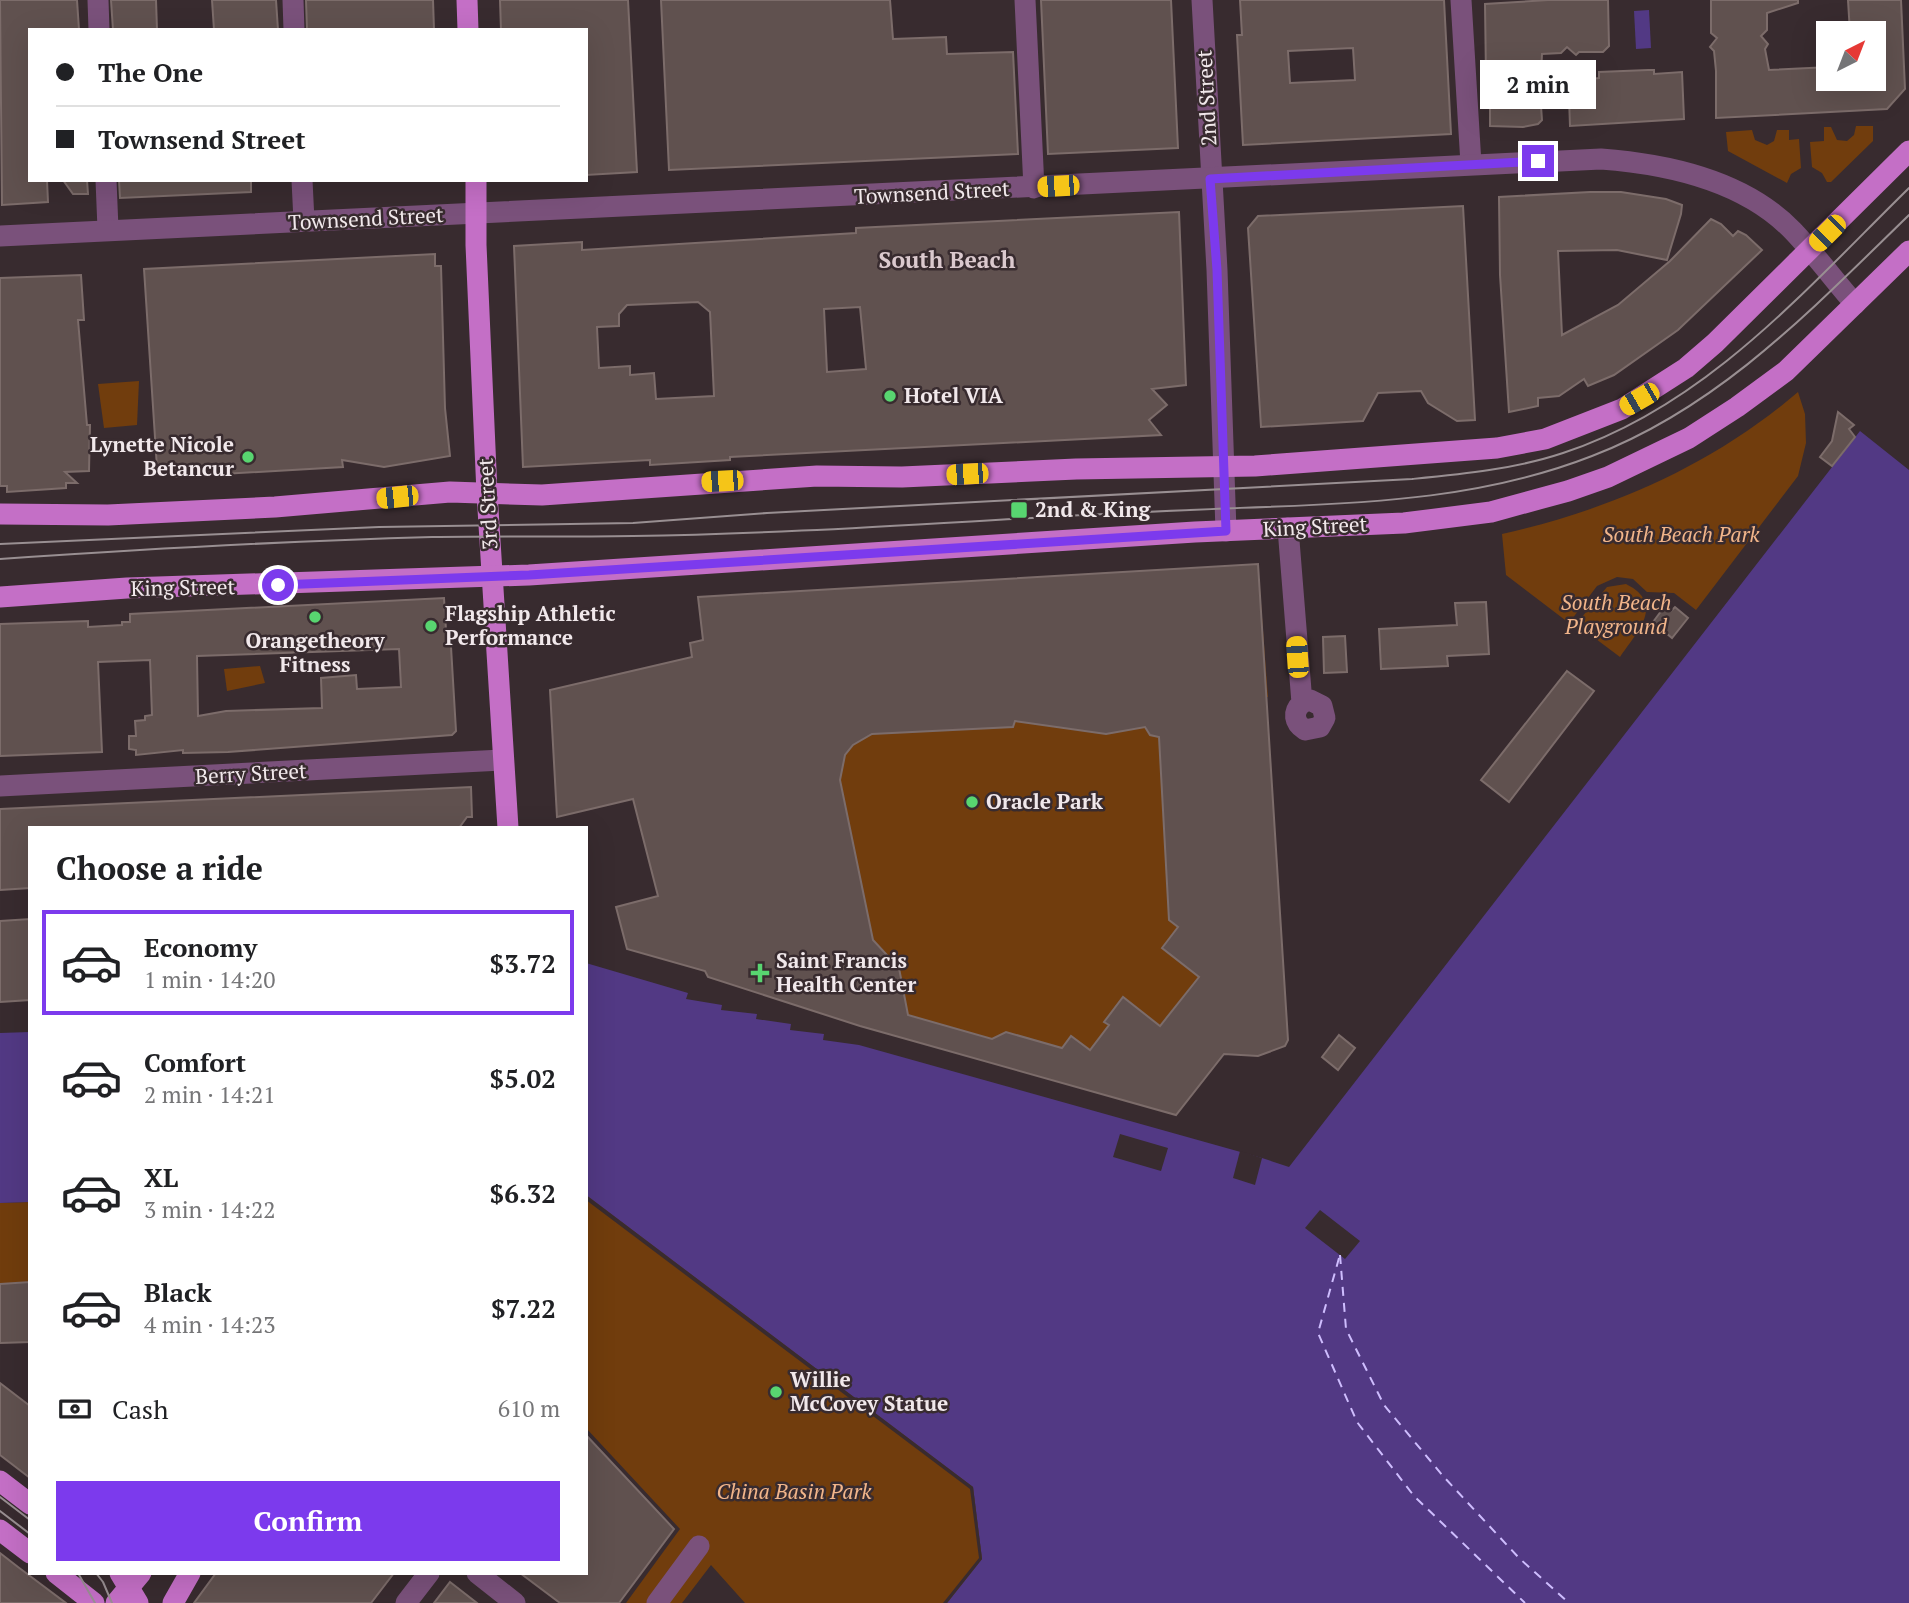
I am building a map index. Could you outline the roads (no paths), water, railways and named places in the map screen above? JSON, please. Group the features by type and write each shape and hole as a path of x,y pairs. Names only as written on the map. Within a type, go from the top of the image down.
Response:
{"main road":[{"path":"467,0 468,28"},
{"path":"0,514 108,515 344,503 450,492 541,495 817,476 902,477 1349,460 1497,448 1545,439 1622,409 1686,368 1909,151"},
{"name":"3rd Street","path":"476,182 476,245 491,577 508,826"},
{"name":"King Street","path":"0,597 127,589 491,577 1226,531 1404,523 1491,512 1608,477 1689,438 1786,371 1909,251"},
{"path":"0,1481 28,1502"},
{"path":"0,1530 28,1551"},
{"path":"59,1575 94,1603"},
{"path":"173,1603 190,1575"},
{"path":"116,1603 132,1584"}],"street":[{"path":"98,0 99,28"},
{"path":"293,0 294,28"},
{"path":"1025,0 1034,188"},
{"name":"2nd Street","path":"1202,0 1217,270 1226,531"},
{"path":"1461,0 1471,164"},
{"name":"Townsend Street","path":"0,236 1601,159 1665,166 1723,185 1749,199 1792,229 1855,304"},
{"path":"106,182 108,229"},
{"path":"302,182 304,221"},
{"path":"1288,528 1302,703"},
{"name":"Berry Street","path":"0,786 502,760"},
{"path":"657,1603 698,1546"},
{"path":"406,1603 427,1575"},
{"path":"480,1575 515,1603"}],"tram line":[{"path":"0,544 379,527 633,523 767,513 1412,479 1508,467 1545,459 1615,432 1663,406 1708,375 1792,304 1909,188"},
{"path":"0,559 378,539 802,531 1349,503 1472,489 1512,481 1592,456 1682,411 1723,383 1800,320 1909,215"},
{"path":"0,1497 28,1518"},
{"path":"0,1511 28,1532"},
{"path":"79,1575 95,1603"},
{"path":"98,1575 112,1603"}],"place":[{"name":"Hotel VIA","path":"890,396"},
{"name":"Lynette Nicole Betancur","path":"248,457"},
{"name":"2nd & King","path":"1019,510"},
{"name":"Orangetheory Fitness","path":"315,617"},
{"name":"Flagship Athletic Performance","path":"431,626"},
{"name":"Oracle Park","path":"972,802"},
{"name":"Saint Francis Health Center","path":"760,973"},
{"name":"Willie McCovey Statue","path":"776,1392"}],"district":[{"name":"South Beach","path":"947,260"}],"park label":[{"name":"South Beach Park","path":"1681,535"},
{"name":"South Beach Playground","path":"1616,615"},
{"name":"China Basin Park","path":"794,1492"}]}
